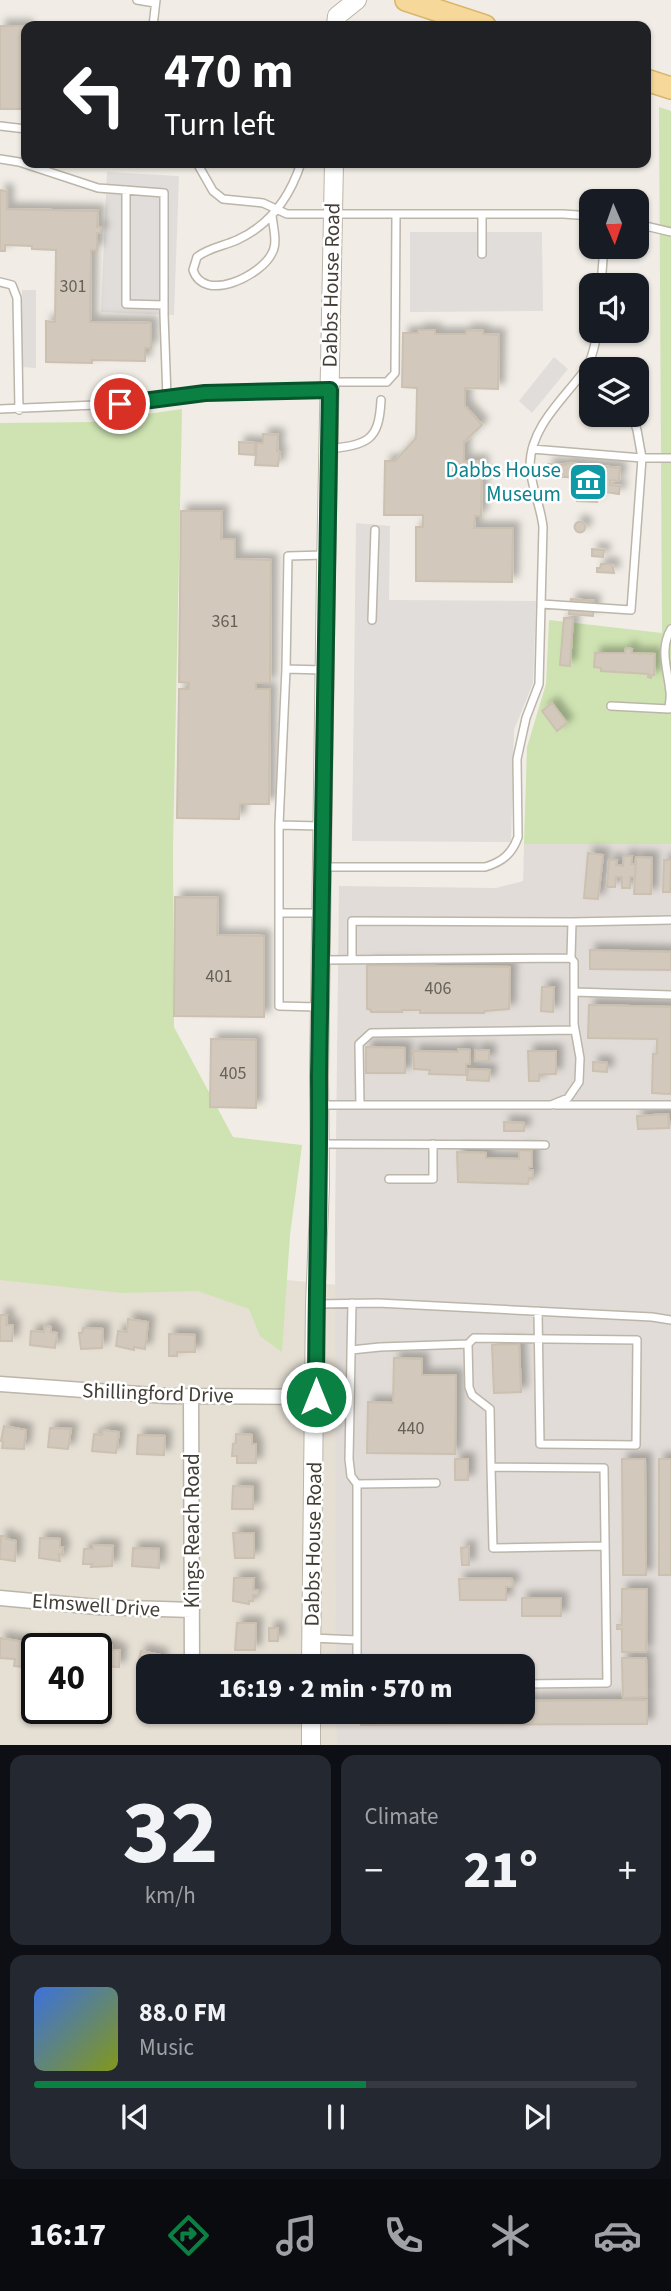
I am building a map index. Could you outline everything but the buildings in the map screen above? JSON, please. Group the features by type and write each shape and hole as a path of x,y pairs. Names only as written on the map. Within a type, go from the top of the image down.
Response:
{"main road":[{"path":"406,0 470,21"},
{"path":"651,82 671,88"}],"street":[{"path":"336,21 337,16 357,0"},
{"name":"Dabbs House Road","path":"311,1654 334,168"},
{"name":"Shillingford Drive","path":"0,1384 128,1394 316,1397"},
{"name":"Kings Reach Road","path":"191,1396 192,1654"},
{"name":"Elmswell Drive","path":"0,1598 98,1607 192,1610"},
{"path":"311,1724 311,1745"}],"lane":[{"path":"138,0 155,2 153,21"},
{"path":"0,126 21,128"},
{"path":"0,159 21,163"},
{"path":"37,168 98,188 164,193 163,305 167,398"},
{"path":"200,168 213,191 223,199 262,203 275,212 287,214 579,215"},
{"path":"275,212 274,247 272,255 265,263 236,281 221,286 209,286 198,281 193,264 200,254 257,230 275,212 299,168"},
{"path":"126,190 126,304 163,305"},
{"path":"482,215 482,254"},
{"path":"0,410 120,404 205,393 387,382 395,373 396,216"},
{"path":"649,227 671,232"},
{"path":"0,282 12,285 17,298 19,410"},
{"path":"323,867 485,867 499,863 514,848 518,837 517,759 526,718 539,684 543,527 531,477 532,449 537,435 558,402 579,380"},
{"path":"329,449 354,446 372,436 378,428 380,400"},
{"path":"542,604 631,610 642,458 636,427"},
{"path":"532,449 671,458"},
{"path":"372,620 375,530"},
{"path":"321,1007 279,1006 279,825 288,556 326,555"},
{"path":"611,706 669,709 670,692 664,658 671,629"},
{"path":"286,669 325,670"},
{"path":"279,825 323,826"},
{"path":"279,913 322,913"},
{"path":"352,959 352,921 671,920"},
{"path":"551,1105 568,1098 579,1082 574,962 571,958 572,922"},
{"path":"321,960 571,958"},
{"path":"574,992 671,995"},
{"path":"360,1105 359,1044 371,1033 575,1030"},
{"path":"320,1105 671,1105"},
{"path":"320,1143 545,1145"},
{"path":"388,1179 433,1179 433,1144"},
{"path":"315,1304 352,1303 538,1311 671,1320"},
{"path":"352,1303 351,1476 358,1483 436,1483"},
{"path":"351,1350 468,1344 474,1338 539,1338 637,1340 636,1444 540,1444 539,1338 538,1311"},
{"path":"468,1344 468,1387 472,1395 490,1409 493,1548 605,1546"},
{"path":"491,1466 604,1468 607,1683 535,1684"},
{"path":"357,1654 358,1483"},
{"path":"311,1638 357,1640"}],"shaded area":[{"path":"107,172 179,176 174,315 101,312"},
{"path":"410,232 542,232 543,311 410,312"},
{"path":"22,290 36,290 36,368 21,367"},
{"path":"554,357 568,369 532,413 519,401"},
{"path":"356,523 390,526 389,600 536,601 533,683 514,730 511,842 352,841"},
{"path":"524,844 671,844 671,1745 337,1745 336,1724 535,1724 535,1654 336,1654 335,1225 339,886 496,888 523,881"},
{"path":"0,1252 337,1285 337,1654 136,1654 136,1724 337,1724 337,1745 0,1745"}],"green space":[{"path":"659,107 671,111 671,844 524,844 527,747 546,684 549,620 662,633"},
{"path":"182,409 173,848 174,1027 233,1137 302,1145 290,1235 282,1352 260,1336 249,1309 198,1291 122,1293 0,1280 0,423 92,422"}],"place":[{"name":"Dabbs House Museum","path":"588,482"}],"route":[{"path":"120,404 205,393 330,390 319,1077 320,1186 315,1304 316,1397"}]}
